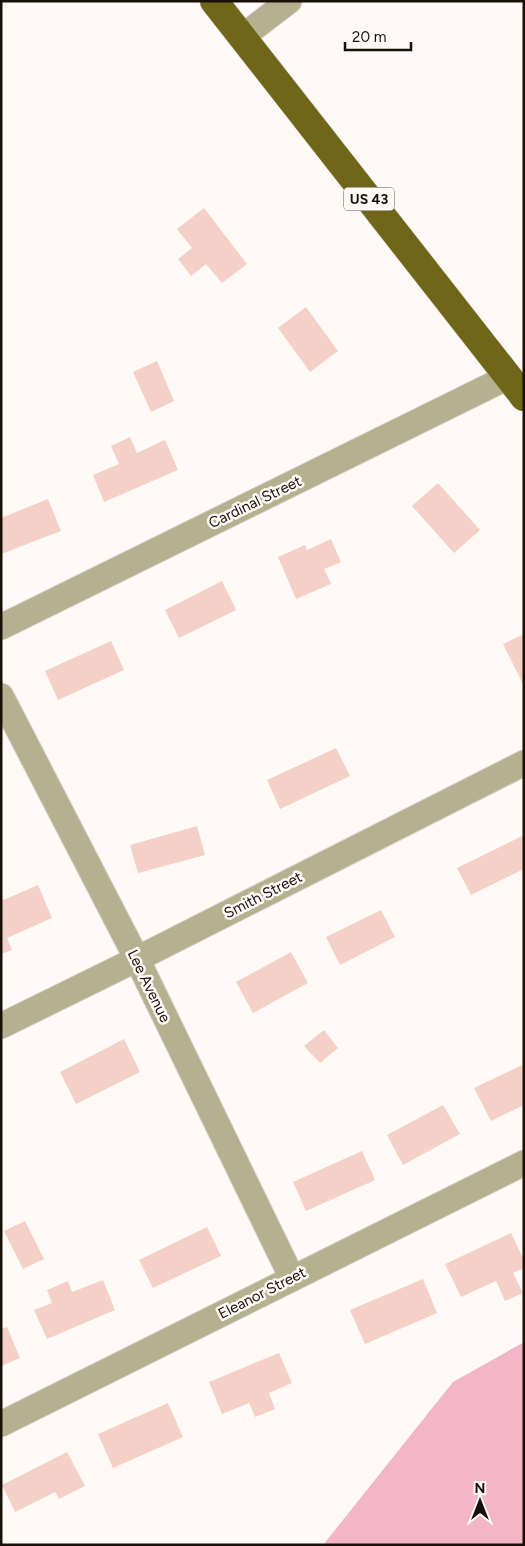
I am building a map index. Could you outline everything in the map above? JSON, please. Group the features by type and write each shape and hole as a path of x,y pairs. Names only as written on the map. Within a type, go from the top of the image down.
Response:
{"highway":[{"name":"US 43","path":"219,3 242,37 516,387"}],"street":[{"path":"242,37 289,1"},
{"name":"Cardinal Street","path":"1,627 516,387"},
{"name":"Lee Avenue","path":"1,696 137,959 292,1278"},
{"name":"Smith Street","path":"1,1026 524,763"},
{"name":"Eleanor Street","path":"1,1424 524,1163"}],"shaded area":[{"path":"524,1342 524,1545 323,1545 453,1382"}],"building":[{"path":"204,208 247,264 222,283 206,264 191,276 178,259 192,248 177,229"},
{"path":"306,307 338,351 310,372 278,328"},
{"path":"157,361 174,401 151,412 133,372"},
{"path":"130,437 137,453 165,440 178,470 104,502 93,475 119,464 111,446"},
{"path":"438,483 480,530 454,553 412,506"},
{"path":"48,499 61,531 1,554 1,518"},
{"path":"331,539 341,562 324,569 331,584 296,599 278,557 305,545 307,550"},
{"path":"222,581 236,610 179,638 165,610"},
{"path":"524,634 524,686 503,644"},
{"path":"111,641 124,670 58,700 45,671"},
{"path":"336,748 350,776 280,809 267,780"},
{"path":"197,826 205,855 138,873 130,845"},
{"path":"524,835 524,869 471,895 457,868"},
{"path":"38,885 52,918 7,938 12,950 1,954 1,901"},
{"path":"381,910 395,937 340,965 326,937"},
{"path":"291,952 308,983 253,1013 236,982"},
{"path":"324,1030 338,1048 320,1063 304,1046"},
{"path":"124,1039 140,1072 76,1104 60,1072"},
{"path":"524,1064 524,1105 491,1121 474,1088"},
{"path":"443,1105 460,1134 403,1165 387,1135"},
{"path":"362,1151 375,1180 306,1211 293,1182"},
{"path":"25,1221 44,1259 23,1269 4,1231"},
{"path":"207,1227 221,1256 153,1288 139,1260"},
{"path":"511,1233 524,1260 524,1268 513,1273 523,1293 505,1301 496,1281 461,1297 445,1264"},
{"path":"423,1279 437,1313 365,1344 350,1310"},
{"path":"103,1280 115,1310 47,1339 34,1310 52,1303 47,1290 68,1281 72,1292"},
{"path":"7,1327 20,1358 1,1366 1,1329"},
{"path":"279,1353 292,1383 269,1393 275,1409 255,1417 249,1403 222,1414 209,1382"},
{"path":"168,1403 183,1437 113,1468 98,1434"},
{"path":"67,1452 85,1486 59,1499 55,1492 15,1512 2,1485"}]}
